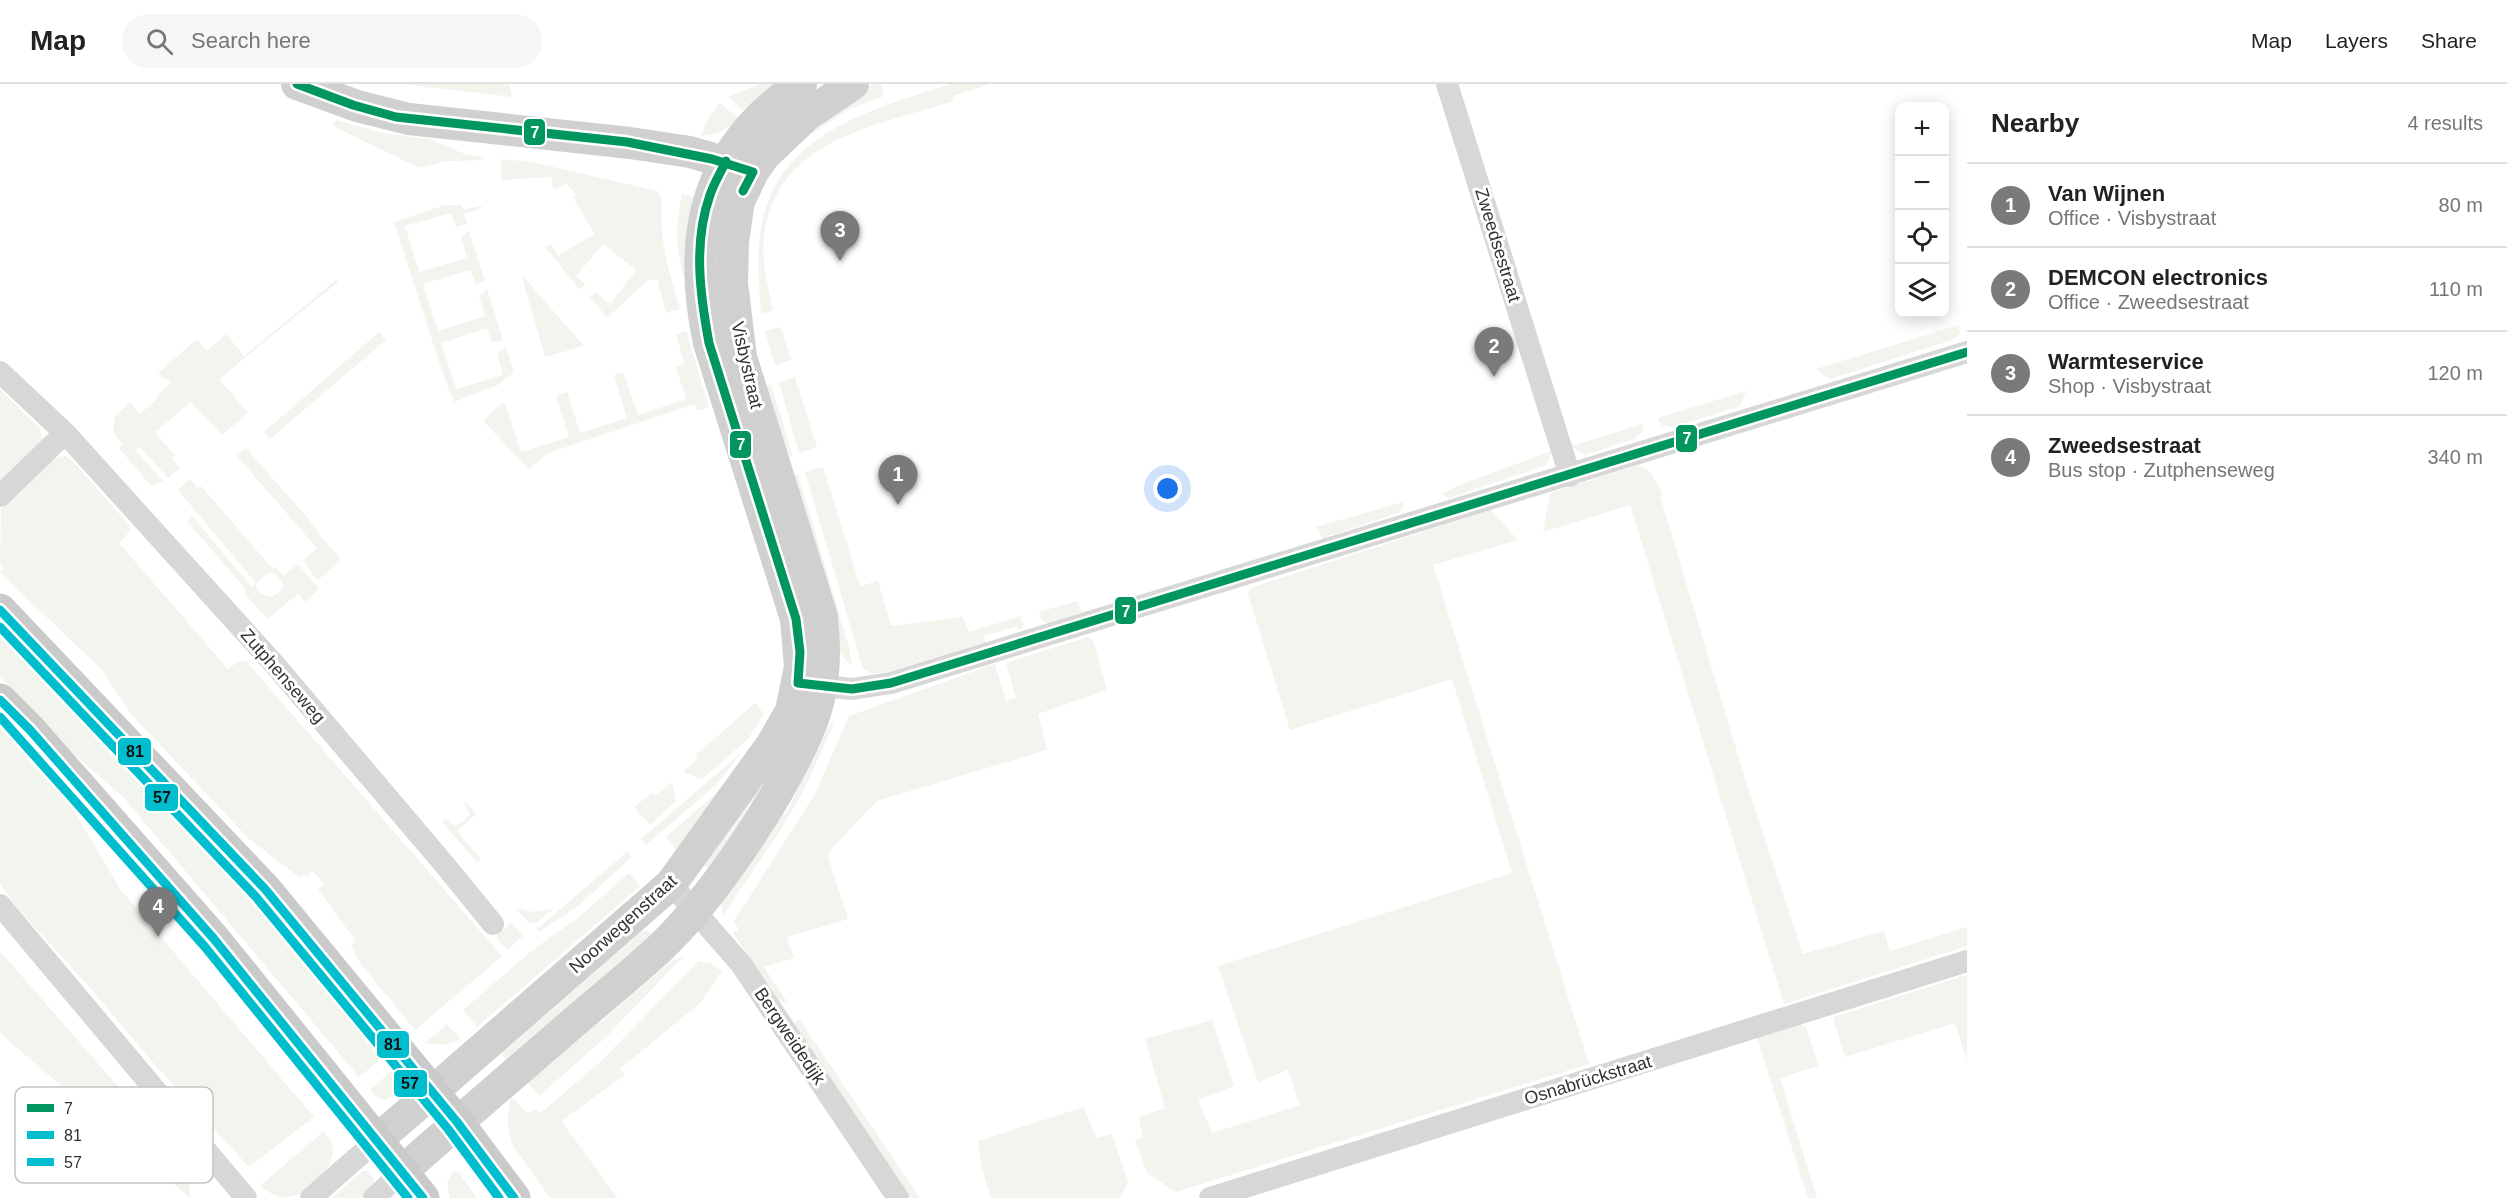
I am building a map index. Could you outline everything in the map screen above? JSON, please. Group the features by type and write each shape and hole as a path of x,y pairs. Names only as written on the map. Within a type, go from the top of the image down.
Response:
{"main road":[{"path":"5,615 134,754 265,889 458,1122 514,1198"},
{"path":"0,700 30,730 214,939 423,1198"}],"street":[{"path":"297,84 357,106 409,119 630,143 690,152 740,167"},
{"name":"Visbystraat","path":"801,84 753,122 740,167 739,201 733,242 735,322 746,376 822,617 825,648 810,684"},
{"name":"Visbystraat","path":"740,167 853,84"},
{"name":"Zweedsestraat","path":"1447,84 1570,476"},
{"path":"810,684 852,689 891,683 1967,352"},
{"name":"Zutphenseweg","path":"0,372 65,433 281,672 493,924"},
{"path":"0,496 65,433"},
{"name":"Noorwegenstraat","path":"432,1092 671,884 772,744 790,711 810,684"},
{"name":"Noorwegenstraat","path":"458,1122 660,948 694,910 734,858 777,791 812,723 810,684"},
{"name":"Bergweidedijk","path":"671,884 741,964 898,1198"},
{"path":"0,905 153,1087"},
{"name":"Osnabrückstraat","path":"1210,1198 1967,961"},
{"path":"312,1198 432,1092"},
{"path":"374,1198 458,1122"},
{"path":"213,1159 246,1198"}],"shaded area":[{"path":"403,84 509,84 512,97"},
{"path":"760,84 776,84 745,112 728,97"},
{"path":"875,84 881,84 884,96 850,109 803,139 860,91"},
{"path":"951,84 991,84 953,96 954,101 863,129 834,142 808,158 787,178 772,205 764,238 764,265 773,310 761,314 758,264 761,226 776,185 793,161 814,142 839,126 895,102"},
{"path":"720,103 738,118 722,131 701,136 706,122"},
{"path":"336,120 382,133 429,139 467,155 484,157 484,160 446,161 419,168 333,126"},
{"path":"501,159 532,162 657,191 662,198 661,214 665,255 680,309 666,313 657,279 648,280 608,317 605,315 589,296 596,293 610,304 636,270 603,244 576,276 586,285 579,289 545,247 552,245 558,256 595,234 573,197 576,195 567,184 553,190 552,177 501,180"},
{"path":"682,194 697,197 692,305 678,251 677,238"},
{"path":"445,205 462,205 463,210 481,206 482,208 464,214 467,224 456,227 451,213 405,226 419,272 467,258 461,237 469,231 485,281 476,284 470,270 423,284 438,331 485,316 479,296 487,289 503,340 492,343 487,328 441,343 456,389 503,375 497,353 506,347 514,372 498,385 454,402 394,222"},
{"path":"521,274 584,346 545,357"},
{"path":"336,280 338,282 219,379 248,413 222,435 191,402 155,432 175,456 172,458 180,468 168,478 140,447 136,450 163,481 152,487 119,448 123,445 113,432 115,416 130,402 140,414 158,398 157,395 171,383 158,373 197,339 207,351 226,334 244,356"},
{"path":"1959,325 1960,333 1955,339 1830,379 1816,369"},
{"path":"781,327 791,360 775,365 765,331"},
{"path":"686,331 709,407 697,411 695,404 548,453 529,469 483,421 500,404 505,403 521,452 569,437 556,396 567,392 580,433 627,418 614,375 623,372 638,415 686,399 676,367 684,363 676,334"},
{"path":"379,332 386,340 270,439 264,432"},
{"path":"795,377 817,447 799,453 779,382"},
{"path":"771,384 793,456 783,459 760,388"},
{"path":"0,389 40,429 42,441 0,486"},
{"path":"1746,391 1740,406 1674,427 1661,425 1658,418"},
{"path":"1643,424 1643,431 1634,439 1585,455 1571,446"},
{"path":"246,448 318,530 341,560 317,581 303,560 317,548 236,455"},
{"path":"1552,451 1547,465 1449,498 1441,494 1464,483"},
{"path":"65,456 72,460 129,525 130,531 119,543 228,669 239,661 246,661 500,954 501,957 415,1030 361,964 351,946 355,942 353,937 318,890 324,884 313,871 306,877 303,874 299,877 248,838 131,714 100,668 0,573 4,567 0,563 1,508 49,459"},
{"path":"1639,465 1651,473 1663,494 1660,496 1747,785 1803,954 1884,931 1890,951 1967,927 1967,946 1784,1004 1630,505 1543,532 1550,493"},
{"path":"823,467 860,586 878,581 891,626 963,617 969,632 1020,616 1024,625 1019,631 1017,626 984,636 986,642 884,673 873,673 863,669 805,472"},
{"path":"798,474 848,644 852,663 850,664 832,639 786,479"},
{"path":"190,479 198,488 201,486 273,569 276,567 283,576 298,564 319,589 305,602 298,594 267,619 244,593 246,590 187,521 192,516 251,586 256,583 178,490","holes":["269,573 277,575 283,584 282,590 272,597 261,593 256,583"]},
{"path":"1403,502 1403,508 1398,513 1323,538 1316,527"},
{"path":"1491,510 1518,540 1433,565 1589,1064 1176,1192 1147,1173 1135,1139 1143,1137 1139,1117 1165,1108 1145,1039 1212,1020 1234,1086 1198,1100 1212,1133 1300,1105 1288,1070 1258,1082 1218,966 1512,873 1452,679 1290,730 1248,594 1250,588"},
{"path":"1077,601 1082,612 1048,623 1042,620 1039,612"},
{"path":"0,637 202,840 385,1056 359,1077 123,797 64,745 0,677"},
{"path":"1088,637 1093,640 1107,690 1038,714 1047,750 877,801 831,849 828,857 848,919 787,937 794,958 764,967 788,1003 780,1002 733,933 739,930 734,921 815,794 849,716 995,664 1006,701 1016,698 1006,663"},
{"path":"755,703 764,714 748,739 702,779 683,772 698,758 696,755"},
{"path":"0,716 44,766 69,802 120,889 314,1117 249,1167 213,1128 213,1087 175,1087 86,983 17,908 0,884"},
{"path":"831,723 834,724 802,794 723,915 721,903 758,835 788,810"},
{"path":"803,729 712,870 705,866 703,858"},
{"path":"742,752 716,785 646,845 641,839"},
{"path":"672,782 676,801 650,825 634,807 652,793 655,796"},
{"path":"723,787 679,854 666,837"},
{"path":"465,801 476,814 457,831 481,859 477,862 442,822 446,818 455,825 463,822 470,814"},
{"path":"628,851 632,857 578,906 539,932 537,929"},
{"path":"629,873 640,886 477,1027 463,1010 534,949 579,917"},
{"path":"516,908 533,912 553,909 537,923 528,922"},
{"path":"511,923 523,936 507,950 497,935"},
{"path":"642,931 648,931 653,936 508,1061 501,1054"},
{"path":"0,951 118,1087 62,1087 0,1033"},
{"path":"684,956 606,1037 539,1096 523,1077 585,1021 600,1023 671,961"},
{"path":"699,961 711,963 722,972 700,1003 620,1069 625,1075 561,1121 618,1198 550,1198 512,1144 507,1121 511,1096 527,1113 537,1110 541,1113 601,1061"},
{"path":"1967,975 1967,1061 1955,1023 1845,1057 1833,1017"},
{"path":"799,1019 920,1198 911,1198 794,1024"},
{"path":"447,1024 461,1040 443,1045 425,1043"},
{"path":"1799,1024 1806,1026 1818,1066 1780,1078 1817,1198 1808,1198 1757,1038"},
{"path":"394,1069 402,1078 402,1087 398,1094 385,1100 376,1096 370,1090"},
{"path":"1084,1107 1096,1138 1112,1134 1128,1182 1120,1198 991,1198 982,1169 978,1141"},
{"path":"324,1131 333,1147 333,1155 319,1179 305,1191 290,1197 281,1197 260,1186"},
{"path":"363,1171 368,1171 374,1179 374,1187 361,1198 332,1198"},
{"path":"453,1171 459,1173 477,1198 450,1198 447,1182"},
{"path":"173,1183 190,1183 190,1198"}],"transit line":[{"name":"7","path":"297,84 353,105 396,117 627,142 712,159 753,172 743,191"},
{"name":"7","path":"726,161 710,195 701,231 700,269 703,306 709,343 796,619 800,652 798,683 852,689 891,683 1967,352"},
{"name":"81","path":"0,610 265,889 457,1122 514,1198"},
{"name":"57","path":"0,627 256,897 448,1129 499,1198"},
{"name":"81","path":"0,700 30,730 214,939 423,1198"},
{"name":"57","path":"0,717 205,947 408,1198"}],"place":[{"name":"Warmteservice","path":"840,261"},
{"name":"DEMCON electronics","path":"1494,377"},
{"name":"Van Wijnen","path":"898,505"},
{"name":"Zweedsestraat","path":"158,937"}]}
